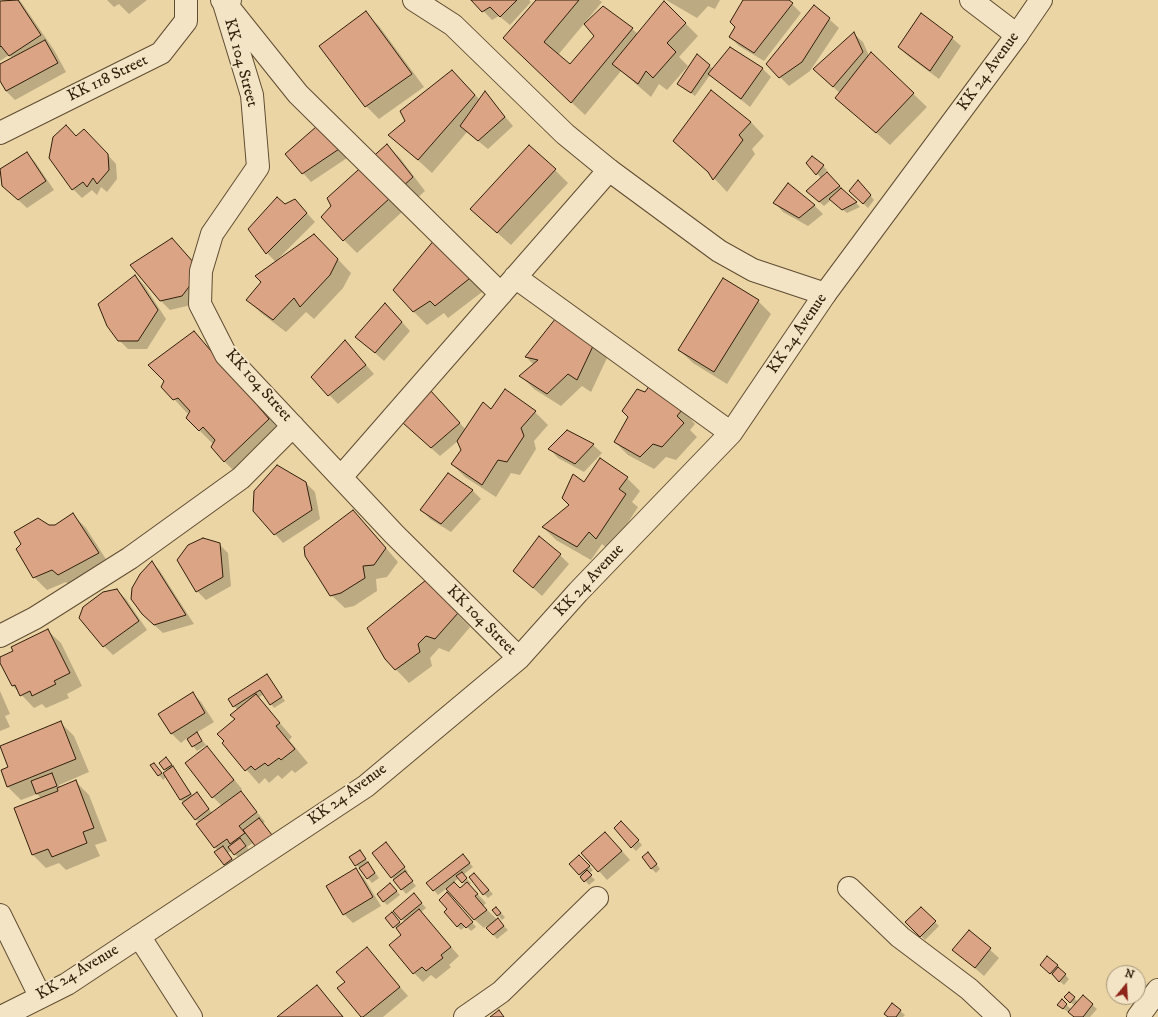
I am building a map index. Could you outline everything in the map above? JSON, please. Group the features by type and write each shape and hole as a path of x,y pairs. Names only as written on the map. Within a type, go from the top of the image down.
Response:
{"street":[{"name":"KK 118 Street","path":"0,133 161,53 186,21 186,0"},
{"path":"223,0 230,0"},
{"path":"223,0 298,94 501,294"},
{"name":"KK 104 Street","path":"223,0 252,95 258,167 212,234 202,271 200,304 226,355 394,534 519,658"},
{"path":"414,0 453,26 565,134 609,170 719,252 754,270 825,294"},
{"path":"971,0 1017,35"},
{"name":"KK 24 Avenue","path":"1,1017 40,996 67,984 366,786 519,658 578,592 731,433 825,294 1017,35 1041,0"},
{"path":"341,477 609,170"},
{"path":"515,278 731,433"},
{"path":"0,636 35,618 130,558 241,478 293,426"},
{"path":"849,888 900,937 969,989 999,1017"},
{"path":"466,1017 501,992 597,898"},
{"path":"0,915 40,996"},
{"path":"139,936 191,1017"},
{"path":"1138,1017 1158,990"}],"building":[{"path":"18,0 41,35 9,56 1,46 0,47 0,1"},
{"path":"471,0 517,0 500,17 490,7 482,12"},
{"path":"536,0 579,0 544,42 570,64 594,36 584,24 603,6 633,28 571,103 503,38"},
{"path":"743,0 789,0 793,3 754,53 729,37 735,27 730,22"},
{"path":"664,1 686,23 667,43 676,52 653,78 646,71 638,84 612,64"},
{"path":"814,5 830,18 802,62 779,78 766,64"},
{"path":"366,11 412,74 365,107 319,46"},
{"path":"921,13 953,37 930,71 898,47"},
{"path":"854,32 863,52 833,87 813,69"},
{"path":"45,40 58,63 6,91 0,81 0,64"},
{"path":"730,47 763,68 741,99 708,74"},
{"path":"871,52 914,93 876,133 835,98"},
{"path":"697,54 710,65 691,93 677,84"},
{"path":"452,70 475,95 418,160 388,135 405,121 400,111"},
{"path":"711,90 751,122 739,135 743,140 713,180 708,172 673,141"},
{"path":"485,91 505,117 478,141 460,126"},
{"path":"324,120 342,147 302,174 285,154"},
{"path":"66,125 76,136 84,129 108,154 109,170 97,184 93,178 87,187 83,182 72,190 49,158 53,137"},
{"path":"387,144 413,177 343,241 321,217 331,206 327,198"},
{"path":"529,145 556,169 497,233 470,209"},
{"path":"27,152 46,181 18,200 2,186 0,169"},
{"path":"812,156 824,165 816,175 806,163"},
{"path":"827,172 840,186 819,202 806,191"},
{"path":"858,180 871,195 863,204 849,191"},
{"path":"788,183 815,205 799,218 773,203"},
{"path":"841,188 857,202 842,210 829,199"},
{"path":"277,197 285,204 295,199 307,213 266,254 248,229"},
{"path":"314,234 338,259 330,275 300,307 294,298 273,320 246,300 261,282 255,276"},
{"path":"172,238 201,271 182,296 160,301 130,265"},
{"path":"435,239 474,275 435,306 430,301 413,312 393,290"},
{"path":"135,275 158,310 138,341 118,341 107,326 98,304"},
{"path":"723,278 759,300 714,372 678,350"},
{"path":"385,303 402,322 375,353 355,337"},
{"path":"556,318 594,344 577,380 568,374 547,394 519,376 538,360 525,357"},
{"path":"194,331 269,419 224,462 211,447 215,440 203,427 199,431 186,418 190,411 178,398 173,400 161,387 164,381 148,365"},
{"path":"345,340 366,365 328,396 311,377"},
{"path":"655,378 682,410 677,416 684,423 662,447 653,444 640,457 614,442 628,417 622,411 637,389 645,392"},
{"path":"505,389 536,411 521,428 524,436 507,462 498,460 482,485 451,464 461,450 457,441 483,402 491,409"},
{"path":"430,390 460,423 431,448 403,423"},
{"path":"567,430 594,444 575,464 548,449"},
{"path":"600,458 628,477 619,489 626,494 596,539 589,532 577,547 542,527 569,505 562,498 573,474 584,482"},
{"path":"277,465 306,482 312,510 274,535 253,511 254,491"},
{"path":"448,473 473,490 441,524 420,510"},
{"path":"353,510 386,548 374,565 363,566 365,578 341,593 330,596 305,556 304,547"},
{"path":"73,513 99,553 58,575 52,570 33,578 16,549 21,544 14,532 38,518 49,525 55,525"},
{"path":"539,536 561,554 533,588 513,571"},
{"path":"203,538 220,543 223,577 196,592 177,560 188,545"},
{"path":"152,561 186,615 154,625 142,614 131,599 132,588 140,574"},
{"path":"426,580 458,613 435,639 426,636 418,644 420,652 395,670 385,659 367,628"},
{"path":"117,589 139,621 103,647 79,618 83,607 103,592"},
{"path":"48,629 70,673 54,681 56,684 32,696 30,691 20,696 15,685 12,686 0,663 0,657 13,651 11,647"},
{"path":"267,674 282,697 270,705 260,690 233,707 228,699"},
{"path":"193,692 205,713 171,734 158,714"},
{"path":"256,694 280,723 276,726 295,749 281,760 279,758 268,766 265,763 255,770 251,766 245,771 222,743 224,741 217,734 235,719 230,715"},
{"path":"61,721 76,759 7,787 1,770 8,767 0,746"},
{"path":"197,732 202,741 192,747 187,739"},
{"path":"207,746 234,780 212,798 185,763"},
{"path":"166,757 172,765 164,770 159,763"},
{"path":"154,763 162,773 158,776 150,765"},
{"path":"173,766 191,794 180,800 163,773"},
{"path":"52,773 57,786 36,794 31,781"},
{"path":"76,780 94,828 83,832 87,843 52,857 48,849 32,855 14,808 58,791 57,788"},
{"path":"241,791 257,812 239,826 245,833 230,844 227,839 214,848 196,824"},
{"path":"197,792 209,809 195,820 182,803"},
{"path":"259,818 272,835 256,847 243,830"},
{"path":"621,821 639,840 631,848 614,828"},
{"path":"605,832 622,851 598,872 581,853"},
{"path":"240,838 246,846 234,855 228,847"},
{"path":"386,842 405,867 391,878 372,853"},
{"path":"223,846 232,859 224,865 214,852"},
{"path":"360,850 366,859 355,866 349,857"},
{"path":"648,852 657,864 651,869 642,857"},
{"path":"463,854 470,863 433,891 426,883"},
{"path":"579,855 590,866 579,875 569,864"},
{"path":"368,862 375,873 367,879 359,868"},
{"path":"356,868 373,897 343,915 326,886"},
{"path":"587,870 592,875 584,882 580,877"},
{"path":"405,871 413,881 401,890 393,880"},
{"path":"462,872 467,878 462,883 456,876"},
{"path":"474,873 489,890 483,895 469,877"},
{"path":"454,882 460,888 467,882 478,894 475,896 487,910 474,920 446,889"},
{"path":"390,883 397,891 383,902 377,894"},
{"path":"447,892 473,922 466,928 461,923 457,927 444,912 447,909 439,900"},
{"path":"414,893 422,903 401,920 393,911"},
{"path":"496,907 501,913 497,916 492,910"},
{"path":"921,907 936,921 920,937 905,922"},
{"path":"419,909 451,947 441,955 443,958 426,971 422,967 413,974 389,945 401,935 396,928"},
{"path":"392,912 400,922 393,928 385,918"},
{"path":"498,918 504,926 493,935 486,928"},
{"path":"969,930 991,948 975,968 952,950"},
{"path":"367,947 400,987 363,1017 361,1017 337,988 345,982 336,972"},
{"path":"1047,956 1058,965 1050,974 1040,965"},
{"path":"1058,967 1066,974 1059,982 1052,974"},
{"path":"317,985 343,1017 277,1017"},
{"path":"1069,992 1075,997 1070,1003 1064,997"},
{"path":"1083,995 1093,1004 1083,1017 1074,1017 1068,1012"},
{"path":"1062,999 1067,1004 1063,1009 1057,1005"},
{"path":"892,1003 901,1010 896,1017 888,1017 884,1014"},
{"path":"499,1010 504,1017 490,1017"}]}
